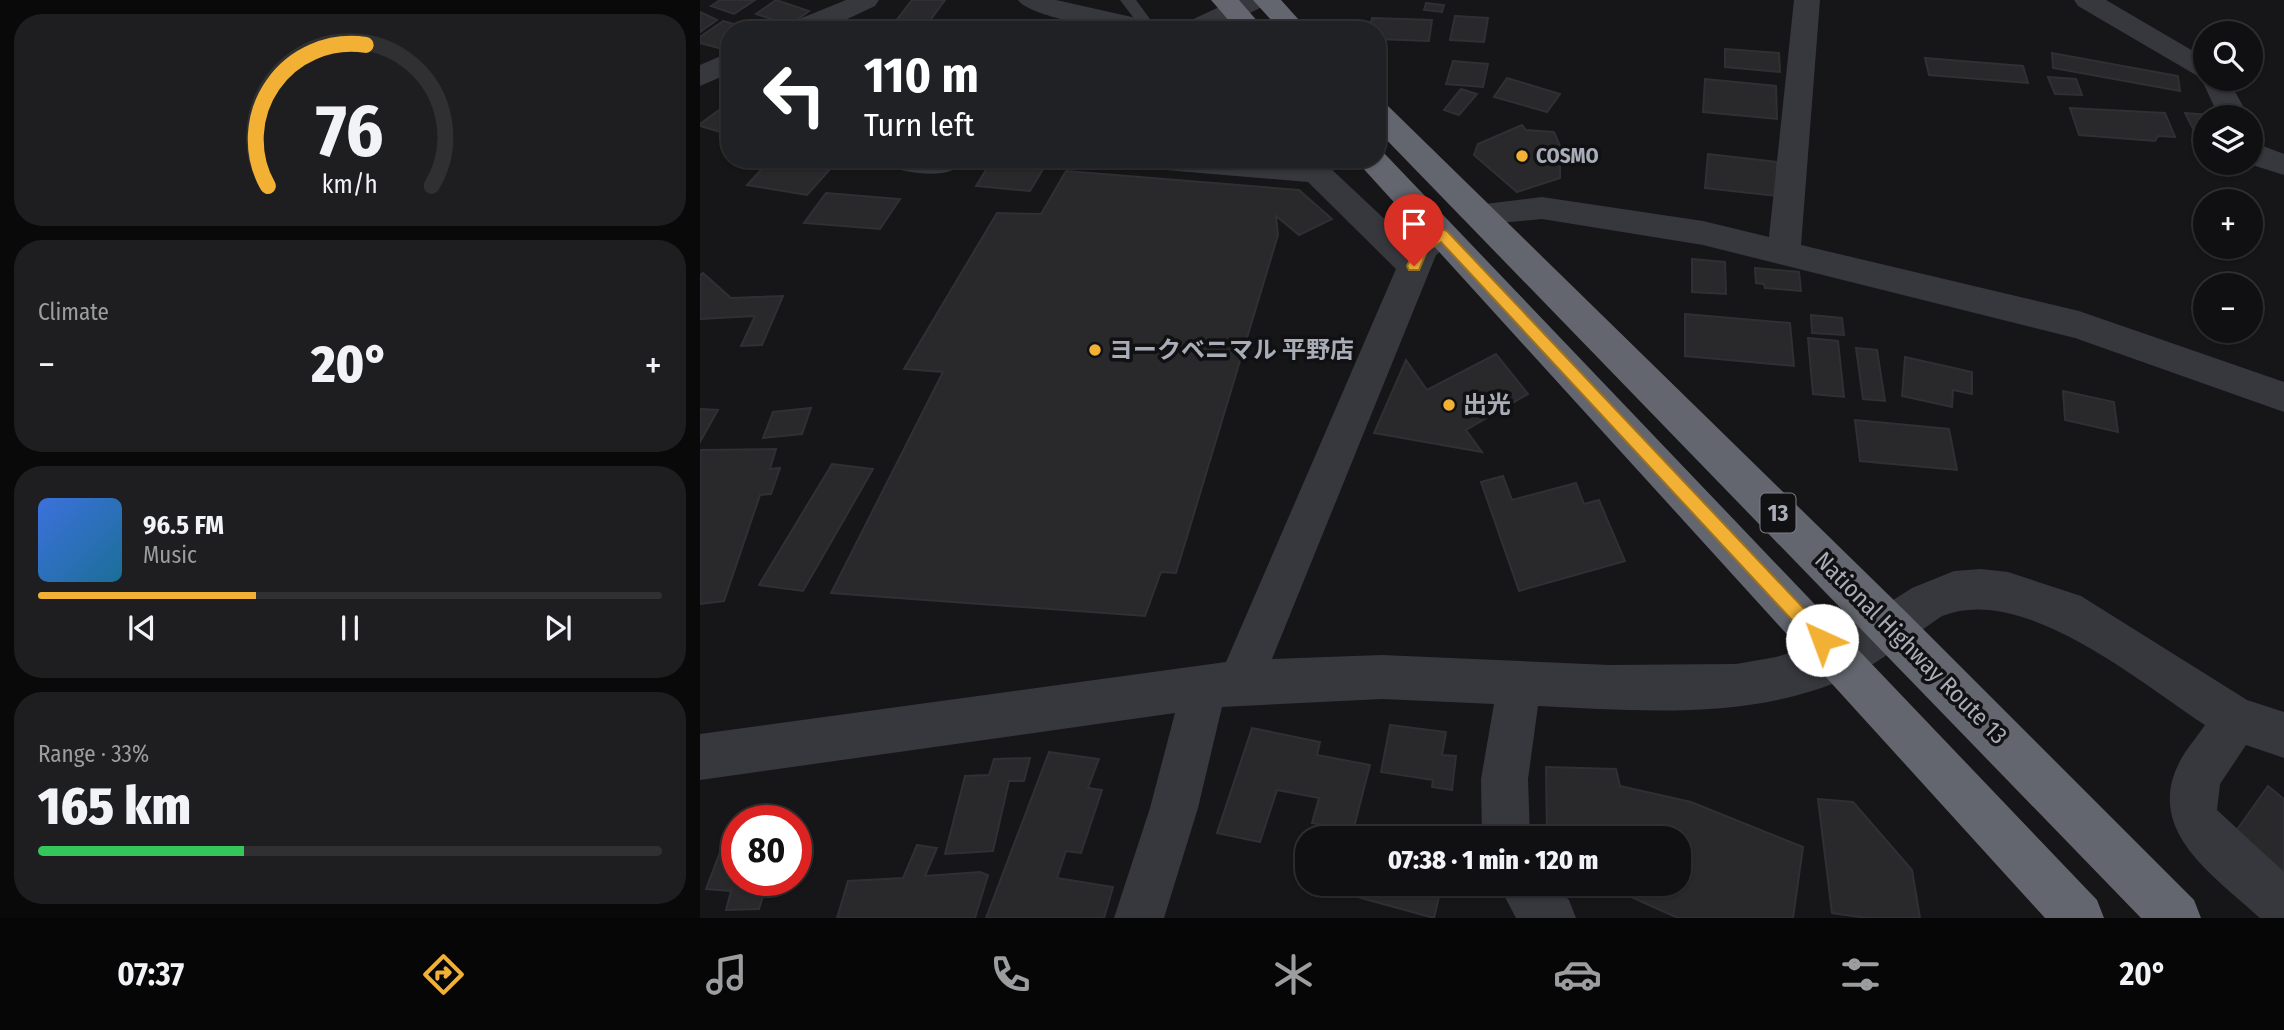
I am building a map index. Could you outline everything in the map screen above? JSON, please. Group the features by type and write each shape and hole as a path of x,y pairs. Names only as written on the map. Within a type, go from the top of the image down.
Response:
{"highway":[{"path":"1266,0 1286,21"},
{"path":"1238,3 1247,21"},
{"name":"National Highway Route 13","path":"1386,121 1890,626 2176,918"},
{"name":"13","path":"1380,168 2079,918"}],"street":[{"path":"821,0 857,5"},
{"path":"1031,0 1053,8 1114,21"},
{"path":"1784,253 1807,0"},
{"path":"2087,0 2193,63"},
{"path":"1208,21 1238,3"},
{"path":"819,21 857,5"},
{"path":"2263,159 2284,165"},
{"path":"1266,168 1316,172 1414,266"},
{"path":"1479,214 1542,208 1703,233 2079,325 2284,397"},
{"path":"1139,918 1174,808 1222,685 1422,248 1442,234"},
{"path":"700,757 1222,685 1382,677 1609,687 1736,686 1776,678 1840,659 1927,603 1954,591 2008,592 2066,610 2236,719 2284,735"},
{"path":"1505,826 1504,773 1521,682"},
{"path":"2236,719 2197,777 2193,810 2201,830 2284,906"},
{"path":"1531,896 1551,918"}],"lane":[{"path":"1128,0 1145,21"}],"building":[{"path":"720,0 755,0 734,14 711,6"},
{"path":"776,0 809,11 795,21 778,21 756,14"},
{"path":"912,0 945,0 930,21 896,21"},
{"path":"1426,3 1444,5 1442,12 1424,10"},
{"path":"700,12 717,20 700,32"},
{"path":"1455,16 1488,18 1484,42 1450,40"},
{"path":"1372,18 1432,20 1429,41 1386,39 1386,21 1371,21"},
{"path":"721,22 721,49 700,43 700,37"},
{"path":"1725,49 1779,53 1780,72 1725,67"},
{"path":"2052,53 2178,76 2180,91 2053,68"},
{"path":"1925,58 2023,66 2028,83 1929,75"},
{"path":"1453,61 1488,64 1483,87 1446,84"},
{"path":"2048,77 2076,79 2082,95 2055,94"},
{"path":"1507,78 1560,94 1547,112 1494,97"},
{"path":"1705,79 1776,86 1777,119 1703,112"},
{"path":"1461,89 1477,94 1459,115 1444,110"},
{"path":"2070,108 2165,113 2175,137 2158,136 2155,141 2079,135"},
{"path":"721,109 721,132 700,124"},
{"path":"2185,113 2193,114 2193,129"},
{"path":"1522,125 1526,130 1554,132 1560,146 1560,178 1517,192 1474,155 1478,144"},
{"path":"1708,154 1777,162 1777,196 1705,188"},
{"path":"763,168 831,168 807,195 747,185"},
{"path":"987,168 1044,168 1030,191 976,186"},
{"path":"1066,171 1299,190 1332,219 1299,235 1276,216 1278,235 1176,573 1161,572 1145,616 831,593 943,372 904,369 997,213 1041,214"},
{"path":"826,193 900,199 880,229 804,223"},
{"path":"1692,259 1725,262 1726,294 1692,292"},
{"path":"1755,268 1799,272 1801,291 1765,288 1764,284 1756,283"},
{"path":"703,273 731,298 783,296 762,345 741,346 755,316 700,319 700,275"},
{"path":"1685,314 1790,323 1794,366 1685,356"},
{"path":"1811,315 1842,318 1844,335 1812,333"},
{"path":"1808,338 1838,341 1844,397 1813,394"},
{"path":"1856,348 1877,350 1885,401 1863,399"},
{"path":"1496,354 1528,394 1466,430 1482,452 1374,433 1406,360 1427,390"},
{"path":"1905,357 1972,372 1972,394 1953,390 1952,407 1902,396"},
{"path":"2063,391 2114,402 2118,432 2065,420"},
{"path":"811,408 802,434 763,438 773,412"},
{"path":"700,409 718,410 700,442"},
{"path":"1855,420 1949,429 1957,470 1860,461"},
{"path":"776,449 770,469 780,468 771,494 760,495 724,601 700,604 700,450"},
{"path":"832,464 873,469 803,591 759,585"},
{"path":"1503,476 1512,500 1576,483 1584,504 1599,500 1625,561 1519,591 1481,482"},
{"path":"1390,725 1446,732 1442,755 1456,756 1452,790 1432,787 1433,780 1381,772"},
{"path":"1252,728 1320,742 1317,755 1370,765 1354,826 1312,823 1319,798 1277,790 1260,842 1217,833"},
{"path":"1049,752 1099,759 1088,788 1102,790 1081,853 1066,851 1057,878 1113,887 1104,918 986,918"},
{"path":"1030,758 1024,781 1009,781 993,851 945,854 965,776 989,775 994,759"},
{"path":"1546,767 1616,769 1620,786 1691,802 1803,847 1793,918 1678,918 1629,896 1691,896 1691,826 1547,826"},
{"path":"2268,786 2284,799 2284,872 2236,831"},
{"path":"1818,799 1853,802 1912,870 1920,918 1867,918 1832,913"},
{"path":"917,845 937,848 925,876 980,872 988,875 975,918 837,918 848,881 903,878"},
{"path":"721,850 721,890 706,889"},
{"path":"730,896 763,896 759,909 726,910"},
{"path":"1354,896 1439,896 1434,918"}],"place":[{"name":"COSMO","path":"1522,156"},
{"name":"ヨークベニマル 平野店","path":"1095,350"},
{"name":"出光","path":"1449,405"}],"route":[{"path":"1414,266 1422,248 1442,234 1822,640"}]}
